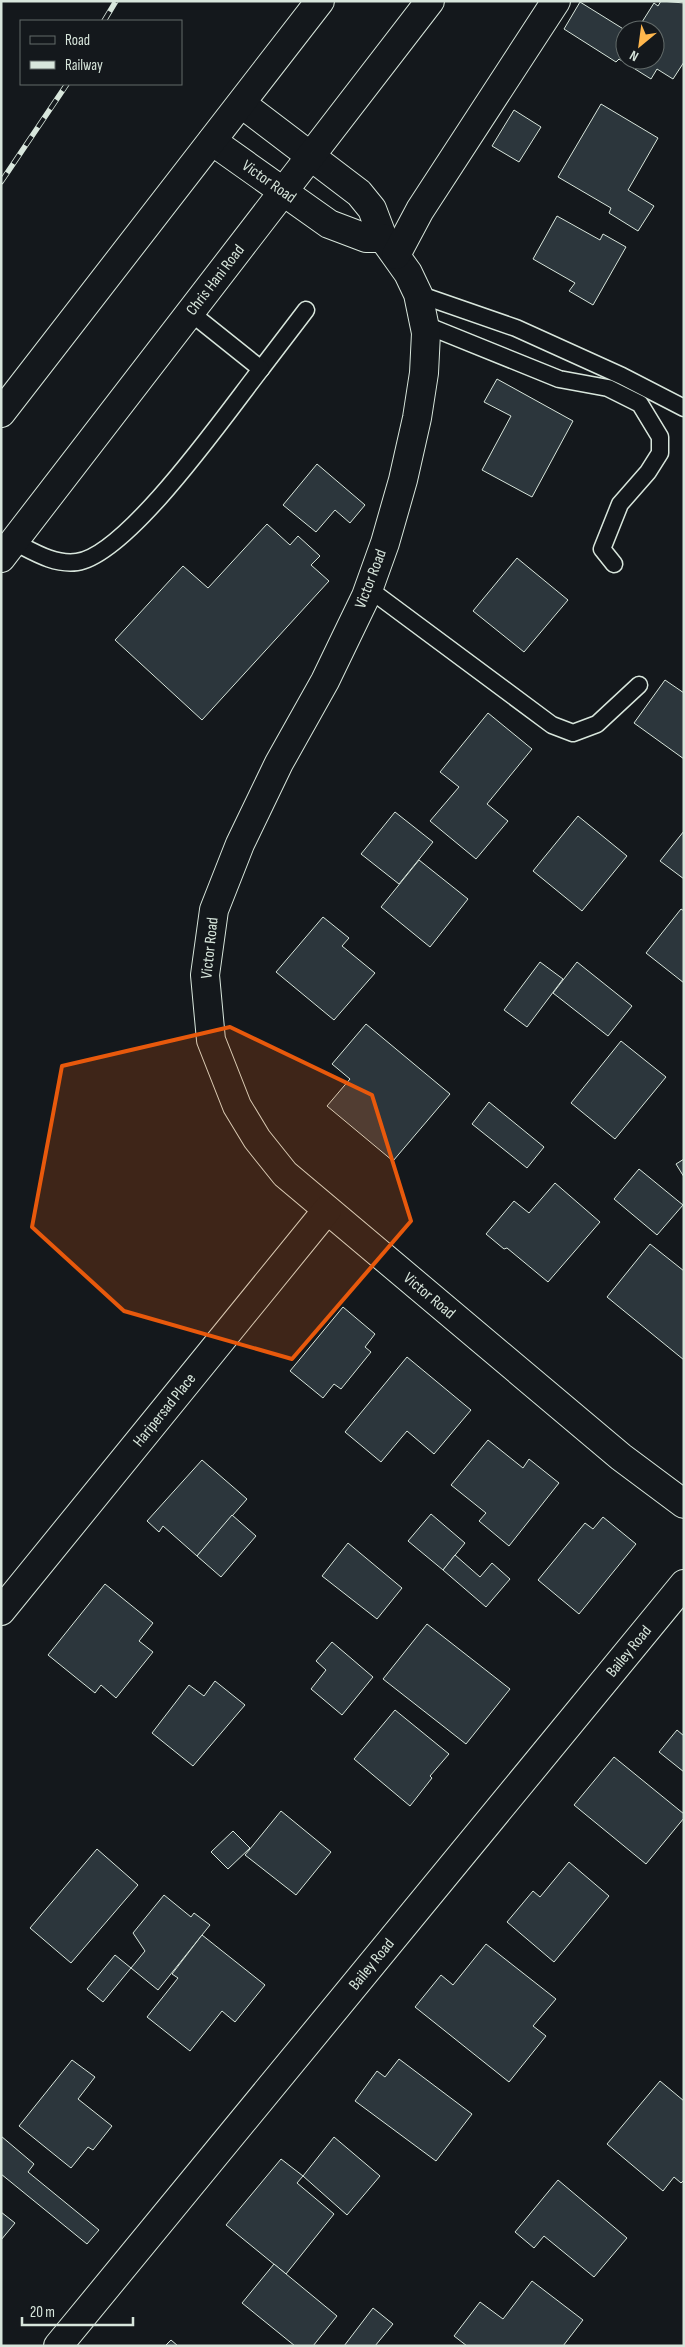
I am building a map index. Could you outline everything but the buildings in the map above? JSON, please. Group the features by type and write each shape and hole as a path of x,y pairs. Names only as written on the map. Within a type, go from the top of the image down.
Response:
{"street":[{"path":"1,413 320,1"},
{"name":"Chris Hani Road","path":"8,550 313,156 430,1"},
{"path":"390,246 420,210 556,1"},
{"name":"Victor Road","path":"242,104 313,156 359,193 372,209 390,246 418,294 422,324 426,333 424,373 417,418 403,480 369,589 325,681 279,763 240,844 214,910 205,975 211,1040 237,1106 257,1139 285,1174 621,1457 684,1504"},
{"name":"Victor Road","path":"212,141 329,224 390,246"},
{"name":"Haripersad Place","path":"1,1611 327,1210"},
{"name":"Bailey Road","path":"58,2346 684,1584"}],"lane":[{"path":"418,294 516,328 622,376 684,408"},
{"path":"8,550 64,563 80,562 90,558 111,544 134,524 168,489 306,310"},
{"path":"191,313 261,369"},
{"path":"422,324 559,379 608,388 640,404 660,437 660,453 648,472 620,504 605,538 602,550 614,564"},
{"path":"369,589 552,725 573,733 597,724 639,685"}],"highlighted area":[{"path":"230,1027 372,1095 411,1221 292,1359 124,1311 32,1227 62,1066"}],"railway":[{"path":"105,20 116,1"},
{"path":"1,182 66,85"}]}
